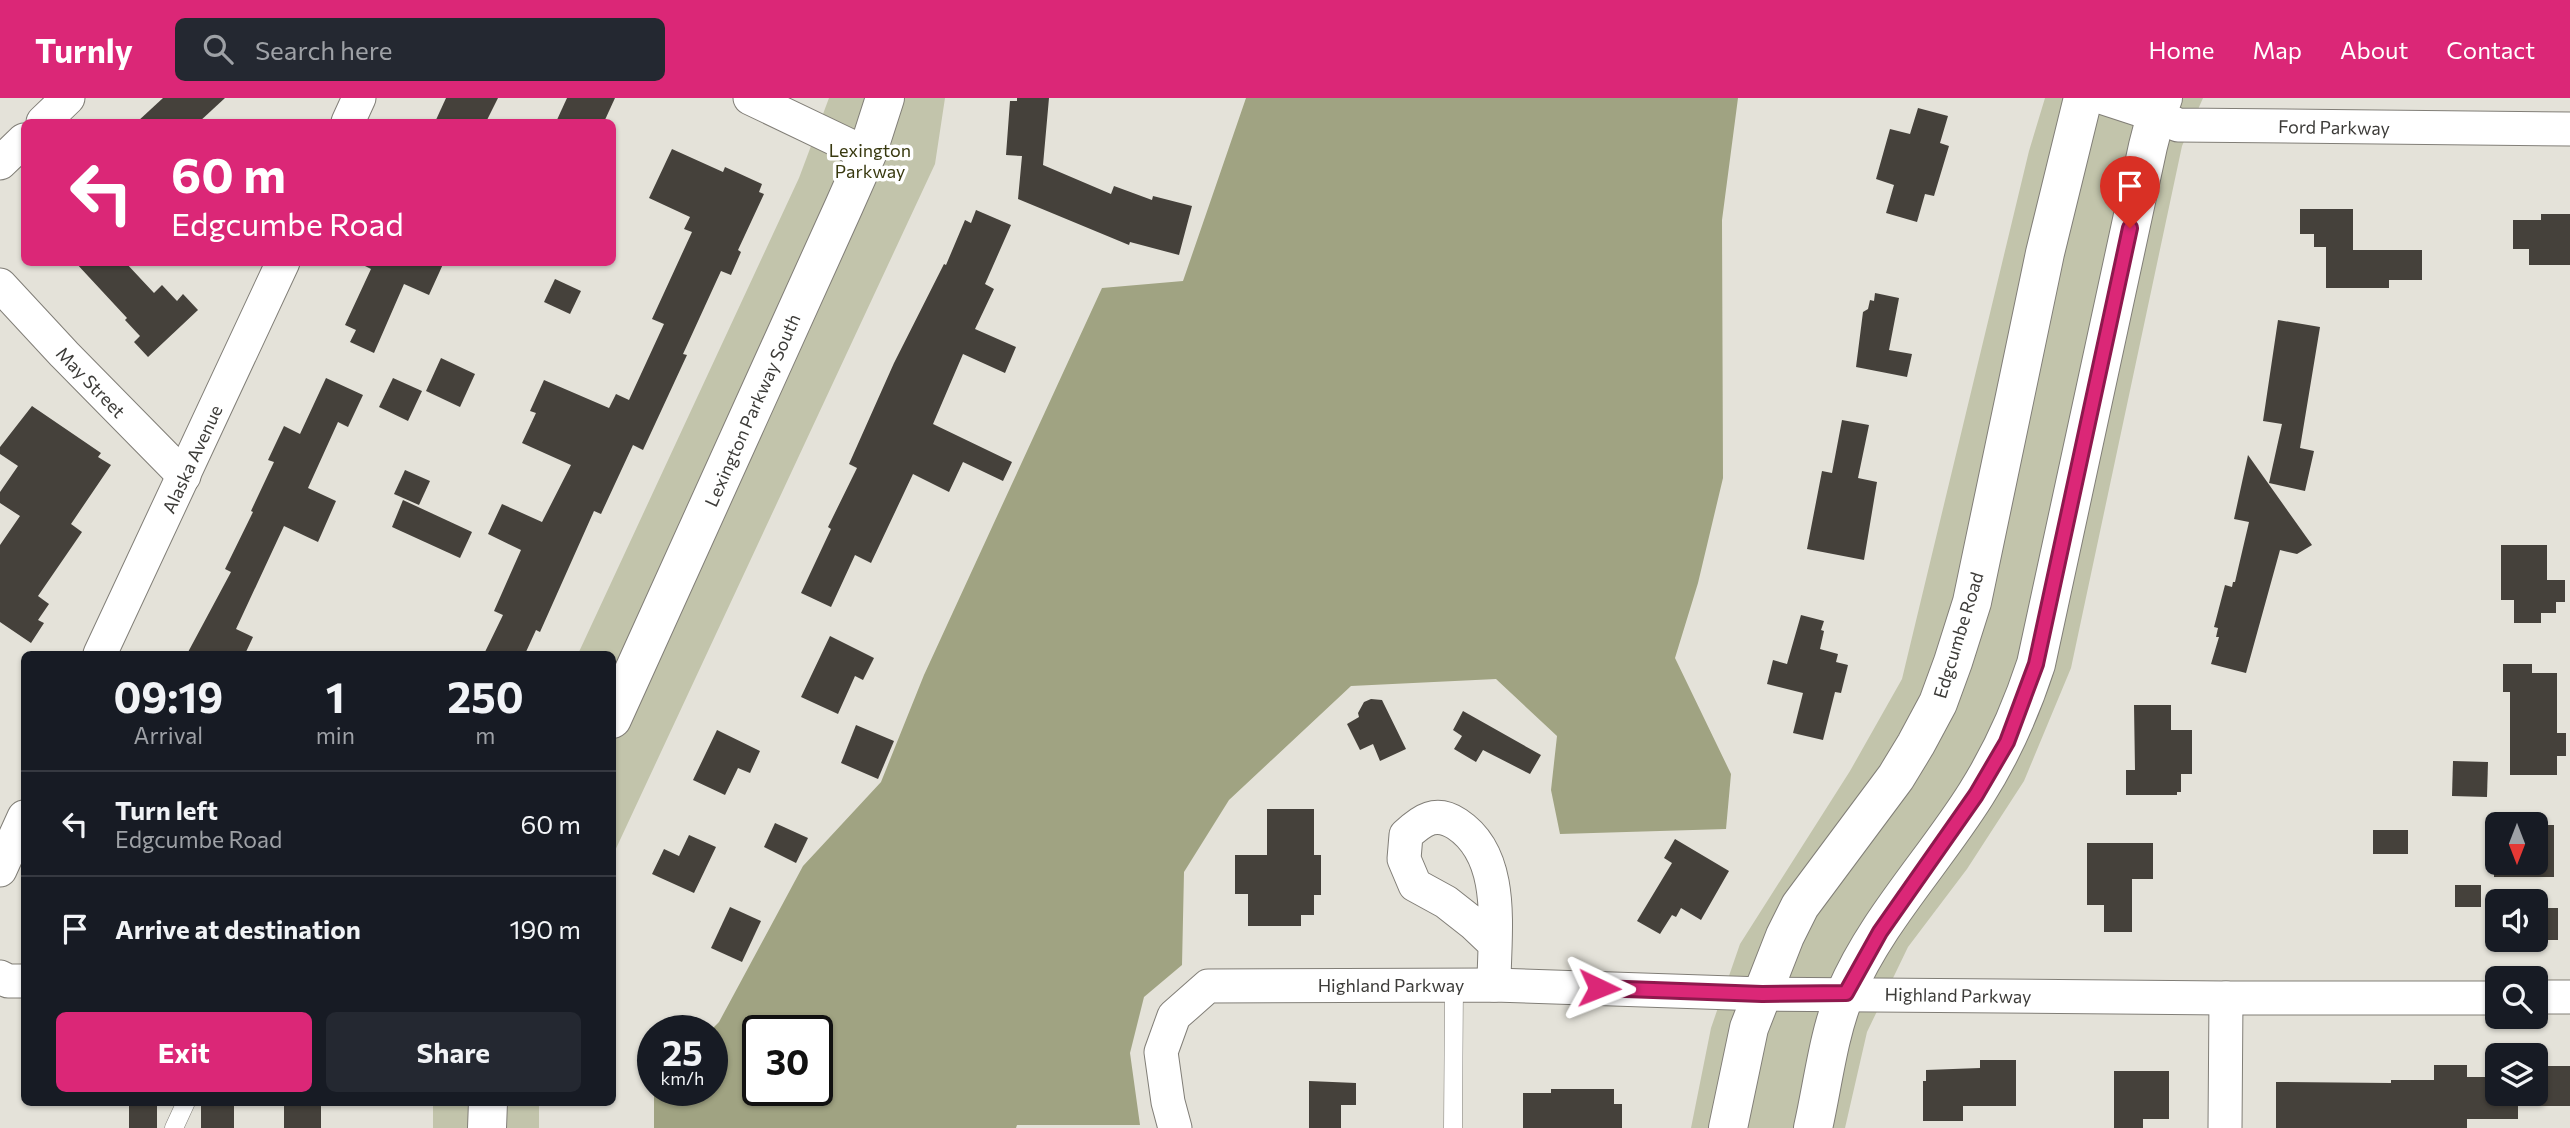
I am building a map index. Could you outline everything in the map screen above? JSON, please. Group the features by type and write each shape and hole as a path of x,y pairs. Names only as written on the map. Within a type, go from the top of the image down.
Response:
{"street":[{"path":"46,119 68,98"},
{"path":"349,119 359,98"},
{"path":"750,98 867,154"},
{"name":"Lexington Parkway South","path":"616,710 867,154 885,98"},
{"name":"Edgcumbe Road","path":"1728,1128 1749,1028 1785,936 1800,906 1896,777 1938,703 1953,662 1972,602 2045,253 2083,98"},
{"name":"Ford Parkway","path":"2104,98 2160,107 2178,125 2570,130"},
{"path":"1813,1128 1835,1028 1846,993 1880,932 1976,795 2007,742 2023,703 2036,664 2160,107"},
{"path":"0,163 21,143"},
{"name":"Alaska Avenue","path":"101,651 281,266"},
{"name":"May Street","path":"0,285 184,476"},
{"path":"0,870 21,824"},
{"path":"1494,943 1494,985"},
{"path":"0,977 8,981 21,981"},
{"name":"Highland Parkway","path":"1175,1128 1168,1102 1161,1052 1174,1016 1208,986 1494,985 1762,994 2485,998"},
{"path":"2548,998 2570,997"},
{"path":"2225,1128 2226,998"},
{"path":"487,1128 488,1106"}],"lane":[{"path":"1453,1128 1454,985"},
{"path":"174,1128 184,1106"}],"green space":[{"name":"Lexington Parkway","path":"829,98 945,98 935,164 616,849 616,651 579,651 799,178"},
{"path":"1246,98 1738,98 1722,220 1723,478 1698,583 1675,658 1731,774 1726,829 1560,834 1551,790 1557,736 1496,679 1351,686 1229,800 1184,872 1182,965 1144,997 1130,1053 1140,1125 1017,1125 1016,1128 654,1128 654,1106 728,1106 728,1015 723,1015 803,866 881,782 924,675 1102,288 1183,281"},
{"path":"2045,98 2203,98 2182,146 2071,668 2024,781 1967,869 1908,947 1867,1032 1845,1128 1691,1128 1711,1028 1740,944 1850,771 1902,679 2029,151"},
{"path":"433,1106 539,1106 539,1128 433,1128"}],"building":[{"path":"163,98 225,98 202,119 140,119"},
{"path":"446,98 498,98 488,119 436,119"},
{"path":"567,98 615,98 605,119 557,119"},
{"path":"1017,98 1049,98 1043,165 1111,194 1114,186 1152,200 1153,196 1192,206 1179,255 1130,242 1129,245 1018,199 1022,156 1006,155 1010,101 1017,101"},
{"path":"1918,108 1948,116 1940,143 1949,146 1934,196 1925,194 1917,222 1886,213 1894,185 1876,179 1890,129 1910,134"},
{"path":"672,149 723,172 725,167 762,184 759,192 764,194 738,250 741,252 731,275 721,271 683,354 687,355 643,450 633,445 601,514 594,511 540,632 536,630 526,651 485,651 503,615 494,611 521,550 488,534 502,504 542,522 571,465 522,443 536,413 530,411 544,380 609,408 616,394 629,400 664,324 652,319 692,232 684,229 690,217 649,198"},
{"path":"2300,209 2353,209 2353,250 2422,250 2422,280 2389,280 2389,288 2326,288 2326,247 2314,247 2314,234 2300,234"},
{"path":"976,210 1011,225 985,284 994,289 975,329 1016,347 1005,373 963,354 933,424 1012,462 1003,481 963,462 949,492 913,474 871,563 855,555 831,607 801,593 831,529 828,527 857,468 849,464 894,363 944,264 946,265 965,220 971,223"},
{"path":"2541,214 2570,214 2570,265 2529,265 2529,249 2513,249 2513,220 2541,220"},
{"path":"79,266 129,266 154,293 162,285 177,301 183,294 198,310 148,357 134,342 140,336 125,320 127,318"},
{"path":"365,266 442,266 429,295 404,284 374,353 350,342 356,330 345,325 371,269"},
{"path":"555,279 581,291 570,314 544,302"},
{"path":"1875,293 1899,298 1889,350 1912,354 1907,377 1856,367 1863,312 1868,309 1870,300 1874,301"},
{"path":"2278,320 2320,327 2300,448 2314,451 2305,491 2269,483 2282,424 2263,421"},
{"path":"441,358 475,374 460,407 426,391"},
{"path":"326,378 363,395 348,427 338,422 308,488 336,501 318,542 284,526 236,629 253,637 246,651 189,651 231,572 225,569 274,462 268,460 284,426 300,434"},
{"path":"393,378 422,391 408,421 379,407"},
{"path":"32,406 101,453 98,457 111,465 71,524 82,532 38,596 49,604 38,620 44,623 31,643 0,622 0,545 20,516 0,503 0,492 18,466 0,454 0,447"},
{"path":"1842,420 1869,425 1858,478 1877,482 1864,560 1807,549 1822,471 1832,473"},
{"path":"2248,455 2312,545 2297,554 2280,550 2246,673 2211,664 2219,637 2216,637 2218,628 2214,627 2225,585 2232,587 2235,582 2249,522 2234,519"},
{"path":"405,470 430,481 419,505 394,494"},
{"path":"403,500 472,532 460,558 392,527"},
{"path":"2501,545 2547,545 2547,580 2565,580 2565,602 2556,602 2556,613 2541,613 2541,623 2514,623 2514,600 2501,600"},
{"path":"1801,615 1824,621 1820,649 1838,654 1836,662 1848,665 1841,693 1835,692 1823,740 1793,733 1803,693 1767,684 1773,660 1787,664"},
{"path":"830,636 874,658 863,680 855,676 838,714 801,697"},
{"path":"2503,664 2532,664 2532,673 2557,673 2557,733 2566,733 2566,756 2557,756 2557,775 2510,775 2510,692 2503,692"},
{"path":"1371,699 1382,700 1406,749 1380,761 1373,744 1360,750 1347,724 1359,717 1358,713 1364,702"},
{"path":"2134,705 2171,705 2171,730 2192,730 2192,774 2181,774 2181,792 2177,792 2177,795 2126,795 2126,770 2135,770"},
{"path":"1463,711 1541,755 1530,774 1483,750 1476,762 1454,749 1462,736 1453,730"},
{"path":"856,725 894,741 878,779 841,763"},
{"path":"717,730 760,751 750,773 738,768 725,795 693,780"},
{"path":"2453,761 2488,762 2487,797 2452,796"},
{"path":"1267,809 1314,809 1314,855 1321,855 1321,895 1314,895 1314,915 1301,915 1301,926 1248,926 1248,894 1235,894 1235,855 1267,855"},
{"path":"775,823 808,838 796,863 764,847"},
{"path":"2548,825 2554,825 2554,877 2494,877 2548,875"},
{"path":"2373,830 2408,830 2408,854 2373,854"},
{"path":"689,835 716,847 694,893 652,874 664,849 679,856"},
{"path":"1675,839 1729,871 1701,920 1681,908 1676,917 1672,915 1660,934 1637,921 1672,863 1664,858"},
{"path":"2087,843 2153,843 2153,879 2132,879 2132,932 2104,932 2104,905 2087,905"},
{"path":"2455,885 2481,885 2481,907 2455,907"},
{"path":"730,907 761,921 742,962 711,948"},
{"path":"2548,908 2558,908 2558,940 2548,940"},
{"path":"1980,1060 2016,1060 2016,1106 1963,1106 1963,1121 1923,1121 1923,1081 1926,1081 1926,1070 1980,1068"},
{"path":"2434,1065 2467,1065 2467,1077 2485,1077 2485,1106 2518,1106 2518,1119 2467,1119 2467,1128 2276,1128 2276,1082 2391,1083 2391,1080 2434,1080"},
{"path":"2548,1066 2570,1066 2570,1106 2548,1106"},
{"path":"2114,1071 2169,1071 2169,1119 2143,1119 2143,1128 2114,1128"},
{"path":"1309,1081 1356,1083 1356,1105 1341,1105 1341,1128 1309,1128"},
{"path":"1551,1089 1614,1089 1614,1104 1622,1104 1622,1128 1523,1128 1523,1093 1551,1093"},
{"path":"129,1106 157,1106 157,1128 129,1128"},
{"path":"201,1106 234,1106 234,1128 201,1128"},
{"path":"284,1106 321,1106 321,1128 284,1128"}],"route":[{"path":"1599,988 1762,994 1846,993 1880,932 1976,795 2007,742 2023,703 2036,664 2130,228"}]}
